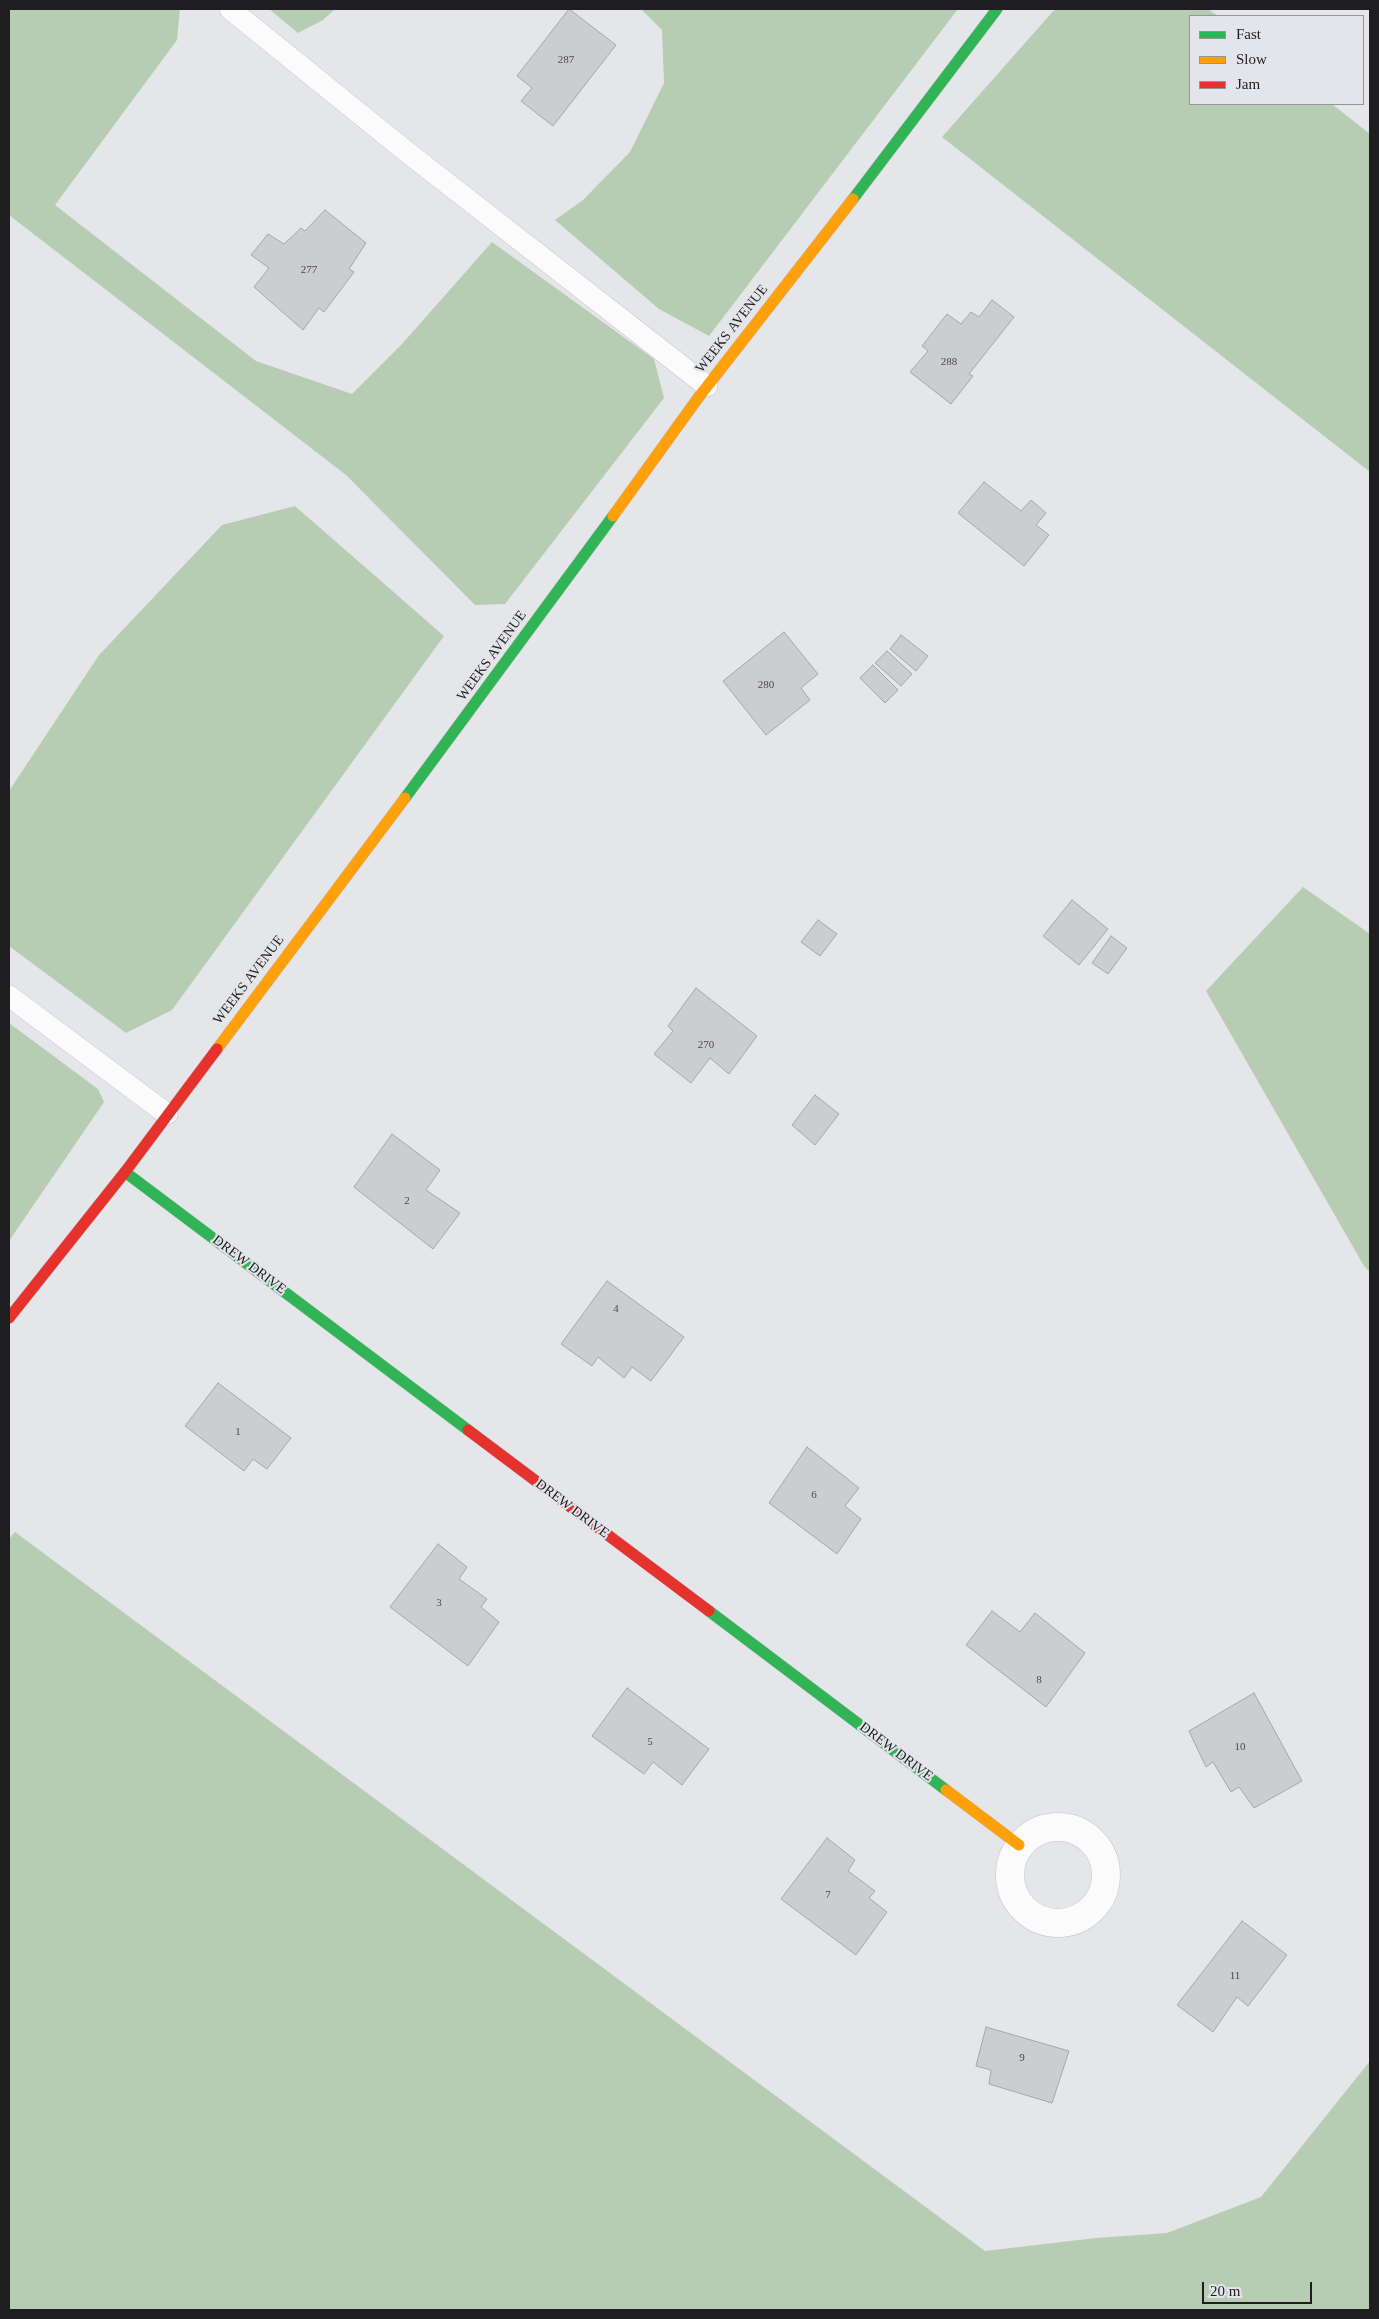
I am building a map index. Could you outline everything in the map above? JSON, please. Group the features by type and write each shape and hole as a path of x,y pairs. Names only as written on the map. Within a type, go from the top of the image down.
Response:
{"street":[{"name":"WEEKS AVENUE","path":"9,1318 125,1172 503,667 707,386 891,150 997,9"},
{"name":"DREW DRIVE","path":"125,1172 1019,1845"}],"lane":[{"path":"230,9 407,152 707,386"},
{"path":"9,996 168,1114"}],"green space":[{"path":"9,9 180,9 177,40 55,205 256,361 352,394 402,344 492,242 654,359 664,398 505,604 475,605 346,475 9,215"},
{"path":"269,9 335,9 323,20 298,33"},
{"path":"641,9 958,9 709,336 659,309 555,220 583,200 630,152 664,83 662,30"},
{"path":"1055,9 1208,9 1217,15 1189,15 1189,105 1333,105 1370,134 1370,472 942,137"},
{"path":"295,506 444,636 172,1010 126,1033 9,946 9,791 99,655 222,525"},
{"path":"1303,887 1370,934 1370,1272 1364,1266 1206,991"},
{"path":"9,1023 98,1089 104,1102 9,1241"},
{"path":"15,1532 985,2251 1096,2238 1167,2233 1261,2197 1370,2061 1370,2310 9,2310 9,1539"}],"building":[{"path":"569,9 616,45 553,126 521,101 532,88 517,76"},
{"path":"325,210 366,243 349,269 354,272 324,312 319,308 303,330 254,287 269,268 251,255 268,234 284,244 301,228 305,231"},
{"path":"992,300 1014,317 969,374 973,376 951,404 910,372 928,351 922,346 947,314 961,324 971,312 979,317"},
{"path":"984,482 1021,511 1031,500 1046,513 1036,525 1049,535 1024,566 958,513"},
{"path":"784,632 818,674 801,688 810,700 766,735 723,681"},
{"path":"901,635 928,656 916,671 890,649"},
{"path":"887,651 912,674 901,686 875,663"},
{"path":"873,665 898,690 885,703 860,678"},
{"path":"1072,900 1108,929 1079,965 1043,936"},
{"path":"818,920 837,934 820,956 801,942"},
{"path":"1111,936 1127,948 1108,974 1092,963"},
{"path":"696,988 757,1036 729,1074 710,1058 691,1083 654,1054 673,1031 668,1026"},
{"path":"815,1095 839,1114 815,1145 792,1125"},
{"path":"392,1134 440,1170 426,1190 460,1213 433,1249 354,1187"},
{"path":"607,1281 684,1337 651,1381 632,1367 624,1378 598,1357 592,1366 561,1344"},
{"path":"218,1383 291,1438 267,1469 253,1459 244,1471 185,1426"},
{"path":"807,1447 859,1488 845,1506 861,1519 837,1554 769,1503"},
{"path":"438,1544 467,1567 459,1579 487,1599 481,1607 499,1622 468,1666 390,1607"},
{"path":"992,1611 1020,1632 1035,1613 1085,1653 1046,1707 966,1645"},
{"path":"627,1688 709,1749 682,1785 653,1762 644,1774 592,1736"},
{"path":"1254,1693 1302,1781 1254,1808 1239,1787 1231,1792 1213,1762 1206,1767 1189,1731"},
{"path":"827,1838 855,1860 848,1871 875,1891 869,1898 887,1912 856,1955 781,1899"},
{"path":"1242,1921 1287,1955 1248,2006 1237,1997 1213,2032 1177,2005"},
{"path":"986,2027 1069,2051 1052,2103 989,2084 991,2070 976,2066"}],"traffic: fast":[{"path":"853,199 997,9"},
{"path":"405,798 613,516"},
{"path":"125,1172 468,1430"},
{"path":"709,1611 946,1790"}],"traffic: slow":[{"path":"613,516 698,398 853,199"},
{"path":"217,1049 405,798"},
{"path":"946,1790 1019,1845"}],"traffic: jam":[{"path":"9,1318 125,1172 217,1049"},
{"path":"468,1430 709,1611"}]}
